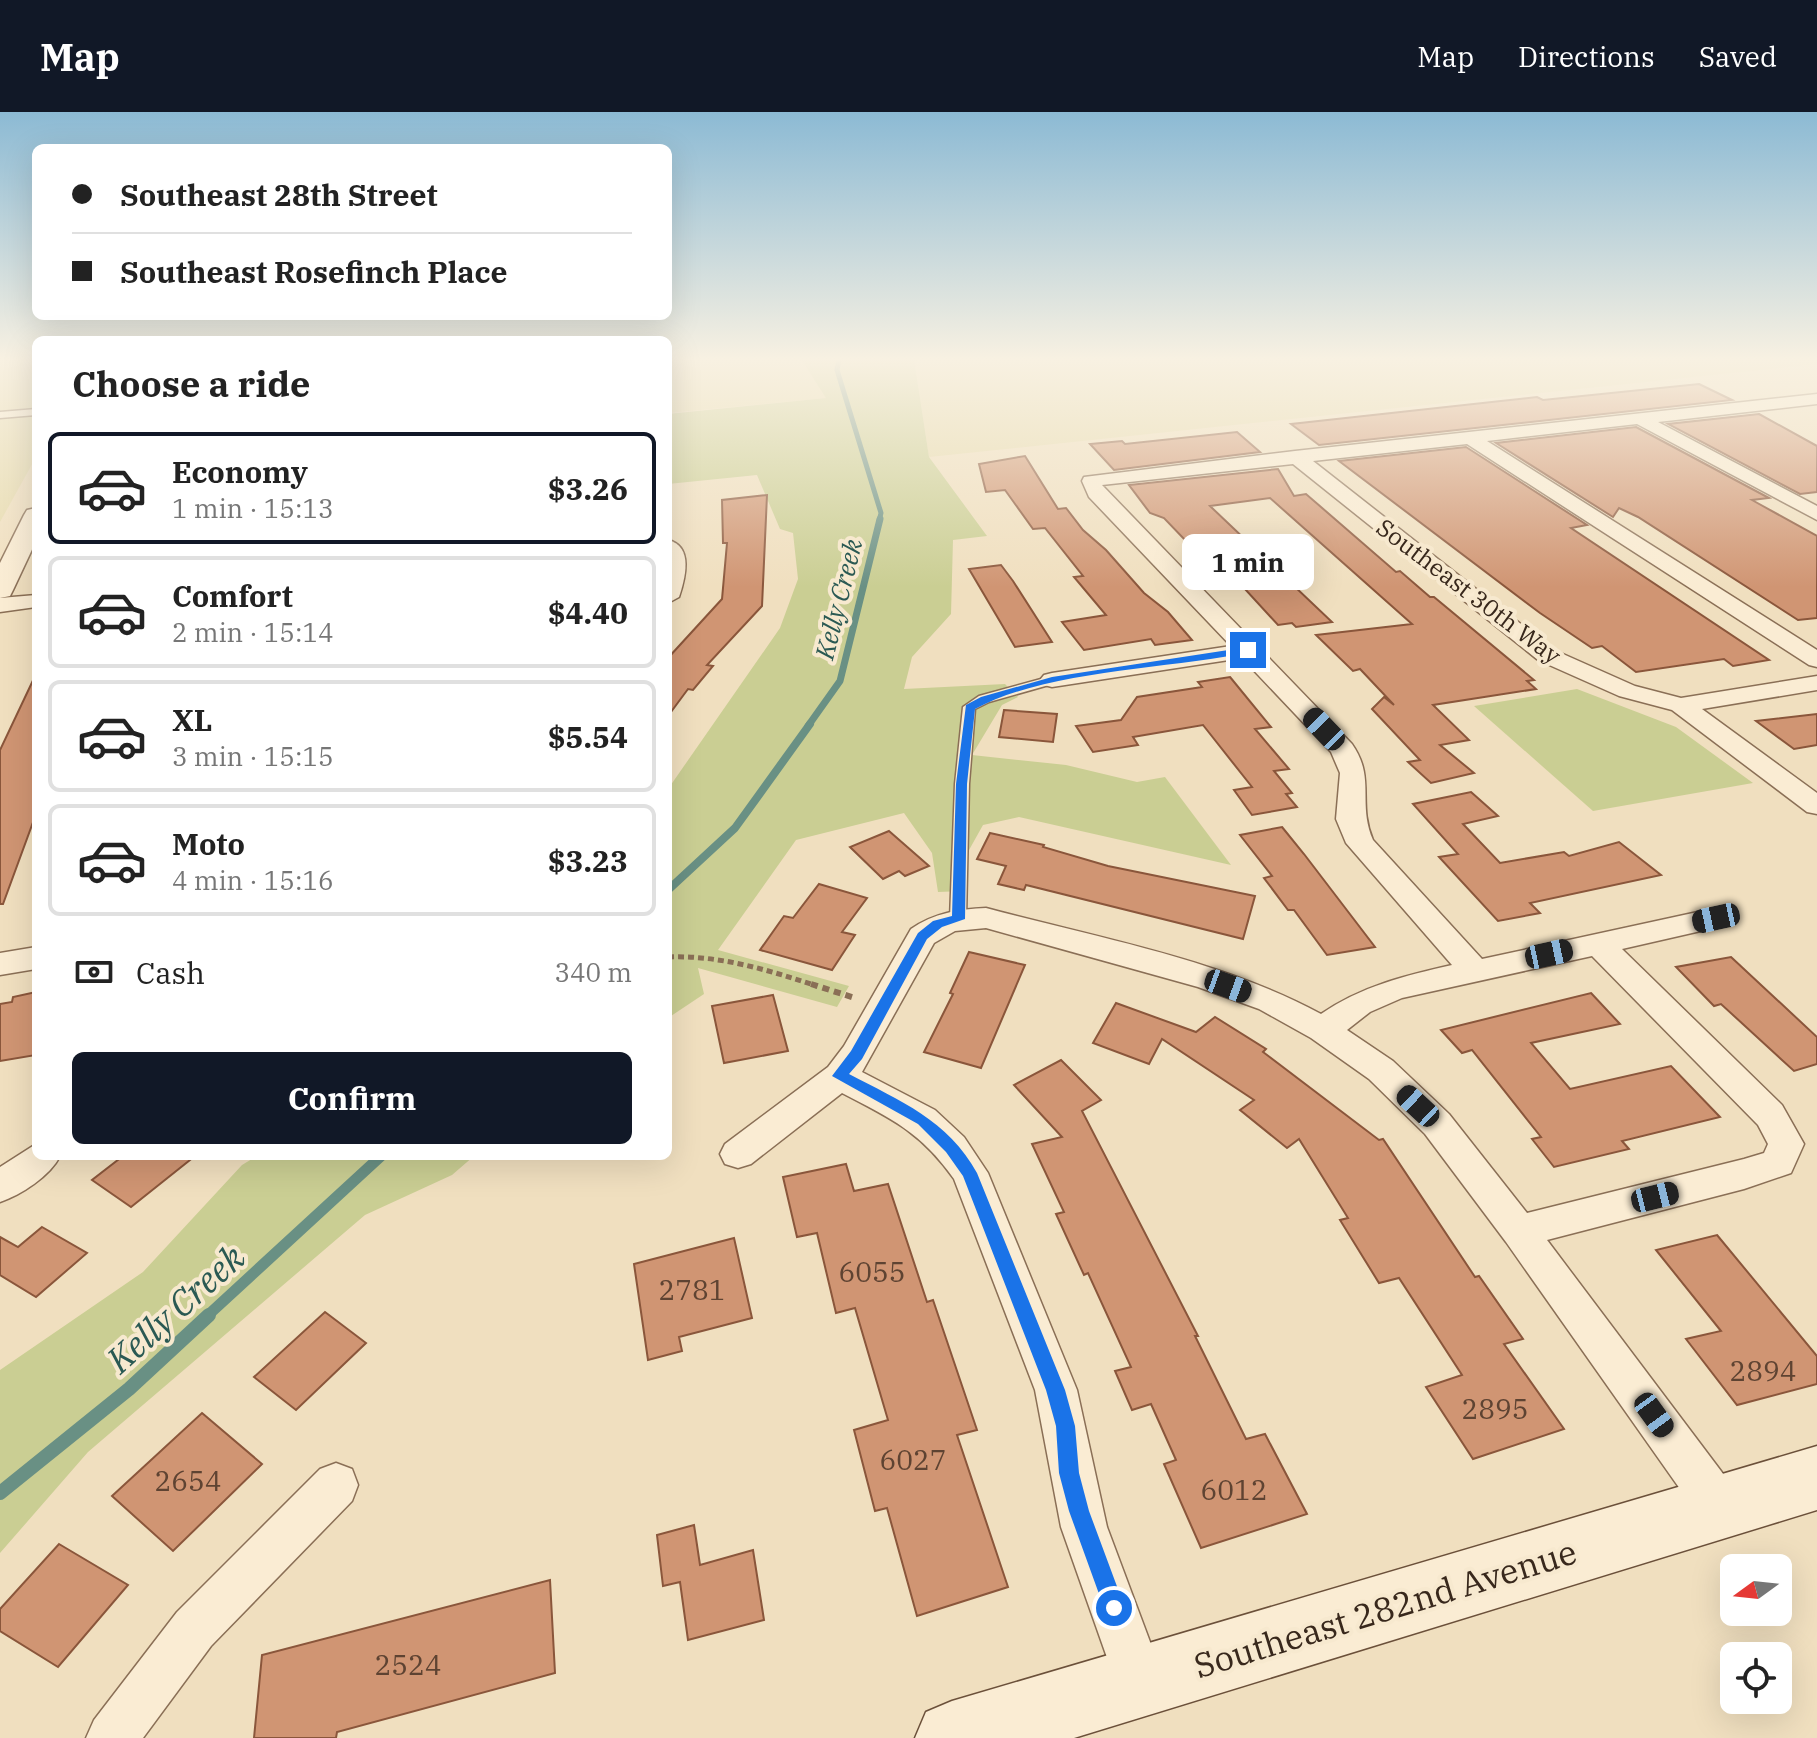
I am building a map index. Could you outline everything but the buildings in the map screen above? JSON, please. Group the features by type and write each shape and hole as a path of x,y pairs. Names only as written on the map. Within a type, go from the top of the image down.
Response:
{"main road":[{"name":"Southeast 282nd Avenue","path":"952,1738 1817,1478"}],"street":[{"path":"1474,970 1360,843 1350,819 1353,773 1343,749 1096,493 1091,481 1487,435"},
{"path":"1669,435 1817,514"},
{"path":"1468,437 1817,660"},
{"name":"Southeast 30th Way","path":"1295,456 1546,655 1627,691 1681,705 1817,806"},
{"path":"0,590 32,523"},
{"path":"672,549 676,563 672,588"},
{"path":"0,605 32,601"},
{"path":"1052,680 1248,650"},
{"path":"1681,705 1817,683"},
{"path":"738,1154 840,1076 856,1055 922,936 938,924 958,919 986,918 1208,979 1270,1001 1323,1030 1381,1070 1437,1124 1720,1507"},
{"path":"1323,1030 1359,1004 1394,989 1716,918"},
{"path":"1519,1231 1778,1163 1786,1144 1770,1115 1599,944"},
{"path":"840,1076 923,1120 951,1147 970,1173 1056,1390 1066,1426 1069,1473 1079,1511 1140,1682"},
{"path":"0,1187 37,1160"},
{"path":"112,1738 194,1629 336,1485"}],"lane":[{"path":"958,919 962,784 969,707 984,699 1052,680"}],"path":[{"path":"672,957 713,957 883,1005"}],"shaded area":[{"path":"0,435 32,435 32,464 0,522"},
{"path":"926,435 1140,435 929,457"}],"green space":[{"path":"672,435 926,435 929,457 987,536 953,540 951,614 912,657 904,689 1005,684 1018,697 1002,705 972,755 1066,765 1137,782 1165,777 1231,865 1019,817 983,825 964,859 964,891 938,892 932,853 904,813 796,840 718,950 849,986 837,1007 698,968 704,994 672,1015 672,783 780,628 798,579 793,533 780,529 757,475 672,484"},
{"path":"1577,689 1676,727 1753,783 1593,811 1474,706"},
{"path":"250,1160 469,1160 452,1175 365,1215 88,1452 0,1553 0,1370 143,1272 242,1165"}],"waterway":[{"name":"Kelly Creek","path":"857,435 881,513 879,521"},
{"name":"Kelly Creek","path":"808,726 840,681 880,519"},
{"name":"Kelly Creek","path":"672,886 735,828 810,724"},
{"name":"Kelly Creek","path":"206,1317 377,1160"},
{"name":"Kelly Creek","path":"0,1493 129,1389 209,1315"}],"route":[{"path":"1114,1608 1079,1511 1069,1473 1066,1426 1056,1390 970,1173 951,1147 923,1120 840,1076 856,1055 922,936 938,924 958,919 962,784 969,707 984,699 1052,680 1248,650"}]}
